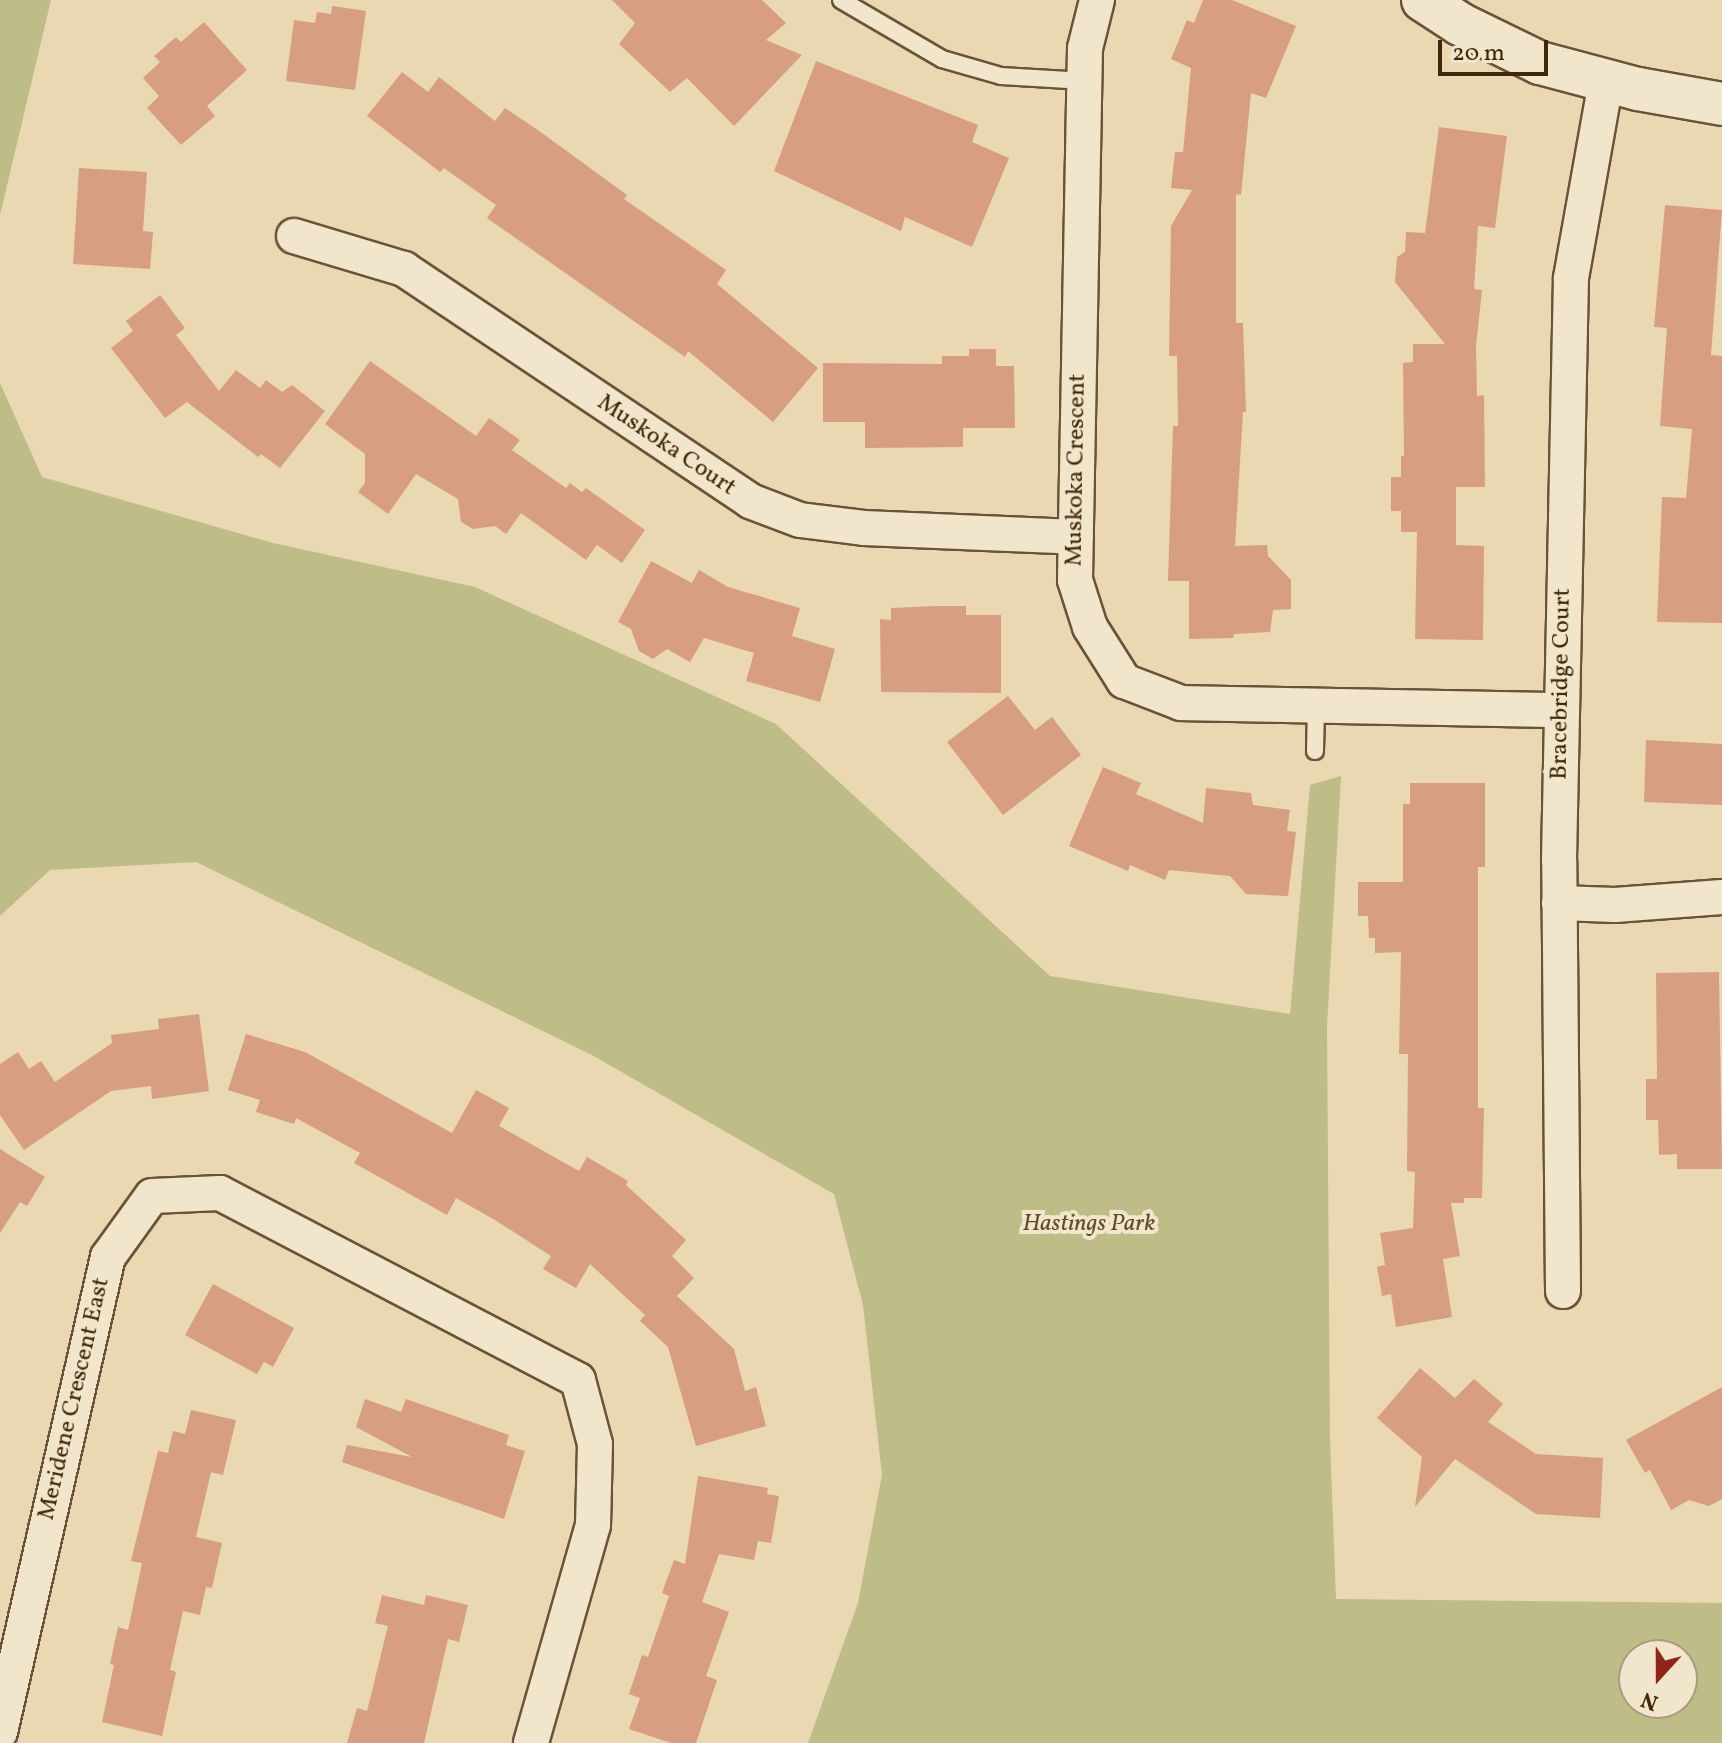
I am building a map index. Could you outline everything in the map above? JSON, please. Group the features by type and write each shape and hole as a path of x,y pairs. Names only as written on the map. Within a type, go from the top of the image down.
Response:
{"street":[{"name":"Muskoka Crescent","path":"1097,0 1085,48 1075,580 1086,615 1124,681 1181,703 1561,710"},
{"path":"1423,0 1460,24 1540,63 1606,81 1722,104"},
{"name":"Bracebridge Court","path":"1563,1291 1559,903 1571,278 1606,81"},
{"name":"Muskoka Court","path":"294,236 404,269 750,501 800,520 864,528 1076,537"},
{"path":"1559,903 1615,905 1722,897"},
{"name":"Meridene Crescent East","path":"0,1732 108,1257 152,1196 220,1193 578,1380 595,1444 593,1525 531,1743"}],"lane":[{"path":"841,0 942,59 1001,76 1085,81"},
{"path":"1315,751 1316,706"}],"green space":[{"path":"0,0 51,0 0,215"},
{"name":"Hastings Park","path":"0,383 42,477 273,543 475,587 776,724 1050,976 1290,1014 1310,785 1341,776 1327,1026 1330,1440 1336,1599 1722,1603 1722,1743 808,1743 858,1603 882,1475 863,1305 834,1194 592,1055 196,862 50,870 0,916"}],"building":[{"path":"612,0 762,0 786,23 766,40 802,55 734,126 687,78 670,92 619,44 635,23"},
{"path":"1203,0 1232,0 1296,26 1266,98 1251,93 1241,195 1236,194 1236,323 1243,323 1246,412 1243,412 1235,546 1267,545 1268,556 1291,580 1291,609 1273,610 1270,632 1234,634 1233,638 1189,639 1189,581 1168,581 1173,426 1178,426 1177,356 1169,356 1171,226 1192,190 1171,188 1175,152 1183,152 1191,68 1171,59 1187,20 1194,23"},
{"path":"332,6 366,11 355,90 286,81 294,20 315,23 317,12 331,14"},
{"path":"204,22 247,70 207,106 215,116 181,145 147,108 159,96 143,78 160,62 154,56 176,37 181,42"},
{"path":"816,61 978,125 972,142 1009,158 972,247 905,217 901,231 774,171"},
{"path":"402,72 428,92 439,77 495,121 505,108 542,133 627,195 624,199 726,270 717,284 818,368 773,422 688,351 685,357 487,218 496,205 444,168 440,172 367,116"},
{"path":"1439,127 1507,136 1495,228 1478,226 1474,289 1482,290 1476,346 1477,396 1484,395 1485,487 1456,487 1456,545 1484,546 1483,640 1415,639 1417,532 1401,532 1401,511 1391,511 1391,477 1401,477 1401,456 1404,456 1403,363 1413,362 1413,344 1445,344 1395,282 1397,257 1405,252 1406,232 1425,233"},
{"path":"79,168 147,172 143,231 153,232 150,269 73,264"},
{"path":"1665,205 1722,210 1711,355 1722,356 1722,623 1657,622 1662,497 1686,498 1692,429 1660,426 1667,328 1654,327"},
{"path":"160,295 185,328 176,335 219,391 236,370 260,388 266,380 282,392 292,385 325,411 280,468 261,454 258,457 187,402 165,418 111,348 133,331 126,321"},
{"path":"969,349 996,349 996,366 1014,366 1015,428 963,428 963,447 865,448 865,422 823,422 823,363 942,364 942,356 969,356"},
{"path":"370,361 476,436 489,418 520,440 512,450 566,488 570,483 582,492 586,488 645,530 622,563 597,545 586,560 521,513 506,534 495,526 473,529 461,522 458,499 416,474 388,514 358,492 365,483 365,454 325,424"},
{"path":"651,561 692,583 699,570 728,587 800,608 792,636 835,649 820,702 746,681 754,653 704,638 690,662 667,649 653,659 639,651 631,629 618,622"},
{"path":"966,606 966,615 1001,615 1001,693 881,692 880,619 891,620 891,608"},
{"path":"1008,696 1035,730 1052,717 1081,755 1003,815 947,742"},
{"path":"1646,740 1722,744 1722,805 1644,802"},
{"path":"1103,767 1141,783 1136,794 1203,823 1206,788 1251,793 1253,805 1290,810 1287,831 1296,832 1288,896 1246,894 1230,876 1169,870 1165,880 1130,865 1128,871 1069,846"},
{"path":"1410,783 1485,783 1485,867 1478,867 1478,1108 1484,1108 1482,1198 1464,1198 1464,1203 1451,1203 1460,1256 1443,1259 1452,1317 1396,1327 1391,1294 1382,1296 1377,1267 1385,1265 1380,1233 1413,1228 1415,1172 1407,1171 1408,1054 1399,1054 1401,952 1375,953 1375,938 1369,938 1368,916 1358,916 1358,882 1403,882 1403,804 1410,804"},
{"path":"1719,972 1722,1169 1677,1169 1677,1154 1659,1155 1658,1120 1646,1120 1646,1079 1657,1079 1656,973"},
{"path":"199,1014 209,1091 152,1099 151,1086 111,1091 24,1150 0,1115 0,1064 18,1052 29,1069 41,1061 55,1082 112,1043 111,1035 159,1029 158,1019"},
{"path":"246,1034 305,1052 452,1133 476,1090 509,1108 499,1126 579,1171 587,1157 628,1181 626,1185 686,1240 672,1256 694,1278 677,1296 734,1349 745,1391 756,1387 766,1426 696,1446 668,1347 640,1321 645,1315 590,1264 576,1288 543,1269 551,1256 456,1198 447,1215 354,1163 360,1153 296,1118 294,1124 256,1112 260,1100 228,1090"},
{"path":"0,1149 45,1177 27,1206 20,1202 0,1233"},
{"path":"213,1284 294,1328 273,1367 264,1362 257,1374 185,1335"},
{"path":"1420,1368 1455,1398 1474,1379 1503,1404 1488,1422 1536,1454 1603,1458 1600,1518 1536,1514 1455,1459 1415,1507 1422,1457 1377,1418"},
{"path":"1722,1387 1722,1499 1709,1506 1689,1500 1671,1510 1650,1470 1645,1473 1626,1440"},
{"path":"365,1399 401,1412 406,1399 509,1435 506,1445 525,1451 504,1519 342,1462 347,1445 412,1457 356,1427"},
{"path":"191,1410 236,1420 223,1475 211,1472 196,1537 222,1543 212,1588 206,1587 200,1615 183,1611 170,1670 176,1672 162,1736 102,1722 118,1627 128,1630 142,1563 131,1561 158,1451 168,1453 173,1431 185,1434"},
{"path":"698,1476 768,1488 767,1494 779,1496 771,1543 758,1541 754,1560 719,1554 702,1602 729,1612 706,1676 717,1680 696,1743 671,1743 629,1729 640,1698 629,1694 642,1655 648,1657 669,1596 662,1593 674,1560 685,1564"},
{"path":"382,1595 424,1605 426,1595 468,1605 459,1642 448,1639 424,1743 347,1743 357,1708 367,1711 388,1626 375,1623"}]}
